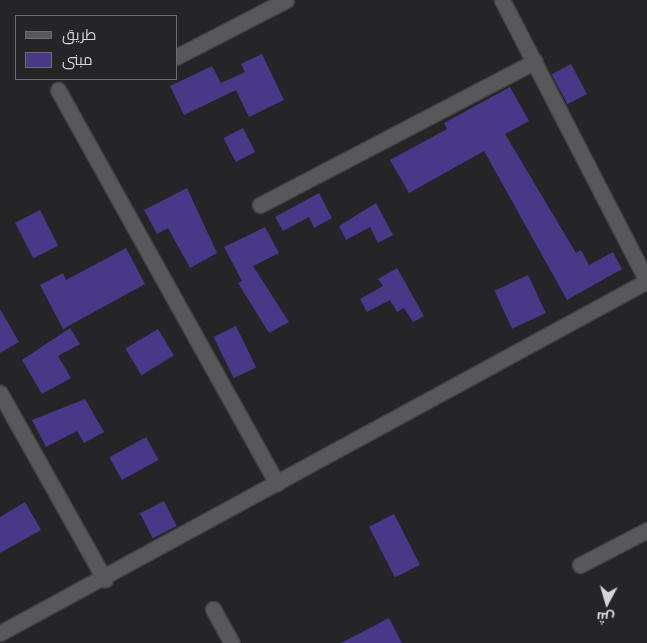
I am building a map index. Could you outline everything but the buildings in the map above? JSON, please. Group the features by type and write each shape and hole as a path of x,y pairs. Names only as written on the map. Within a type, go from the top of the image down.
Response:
{"street":[{"path":"178,56 286,0"},
{"path":"0,633 105,580 647,281 502,0"},
{"path":"260,205 535,61"},
{"path":"58,90 277,484"},
{"path":"0,393 105,580"},
{"path":"580,565 647,530"},
{"path":"213,608 232,643"}]}
